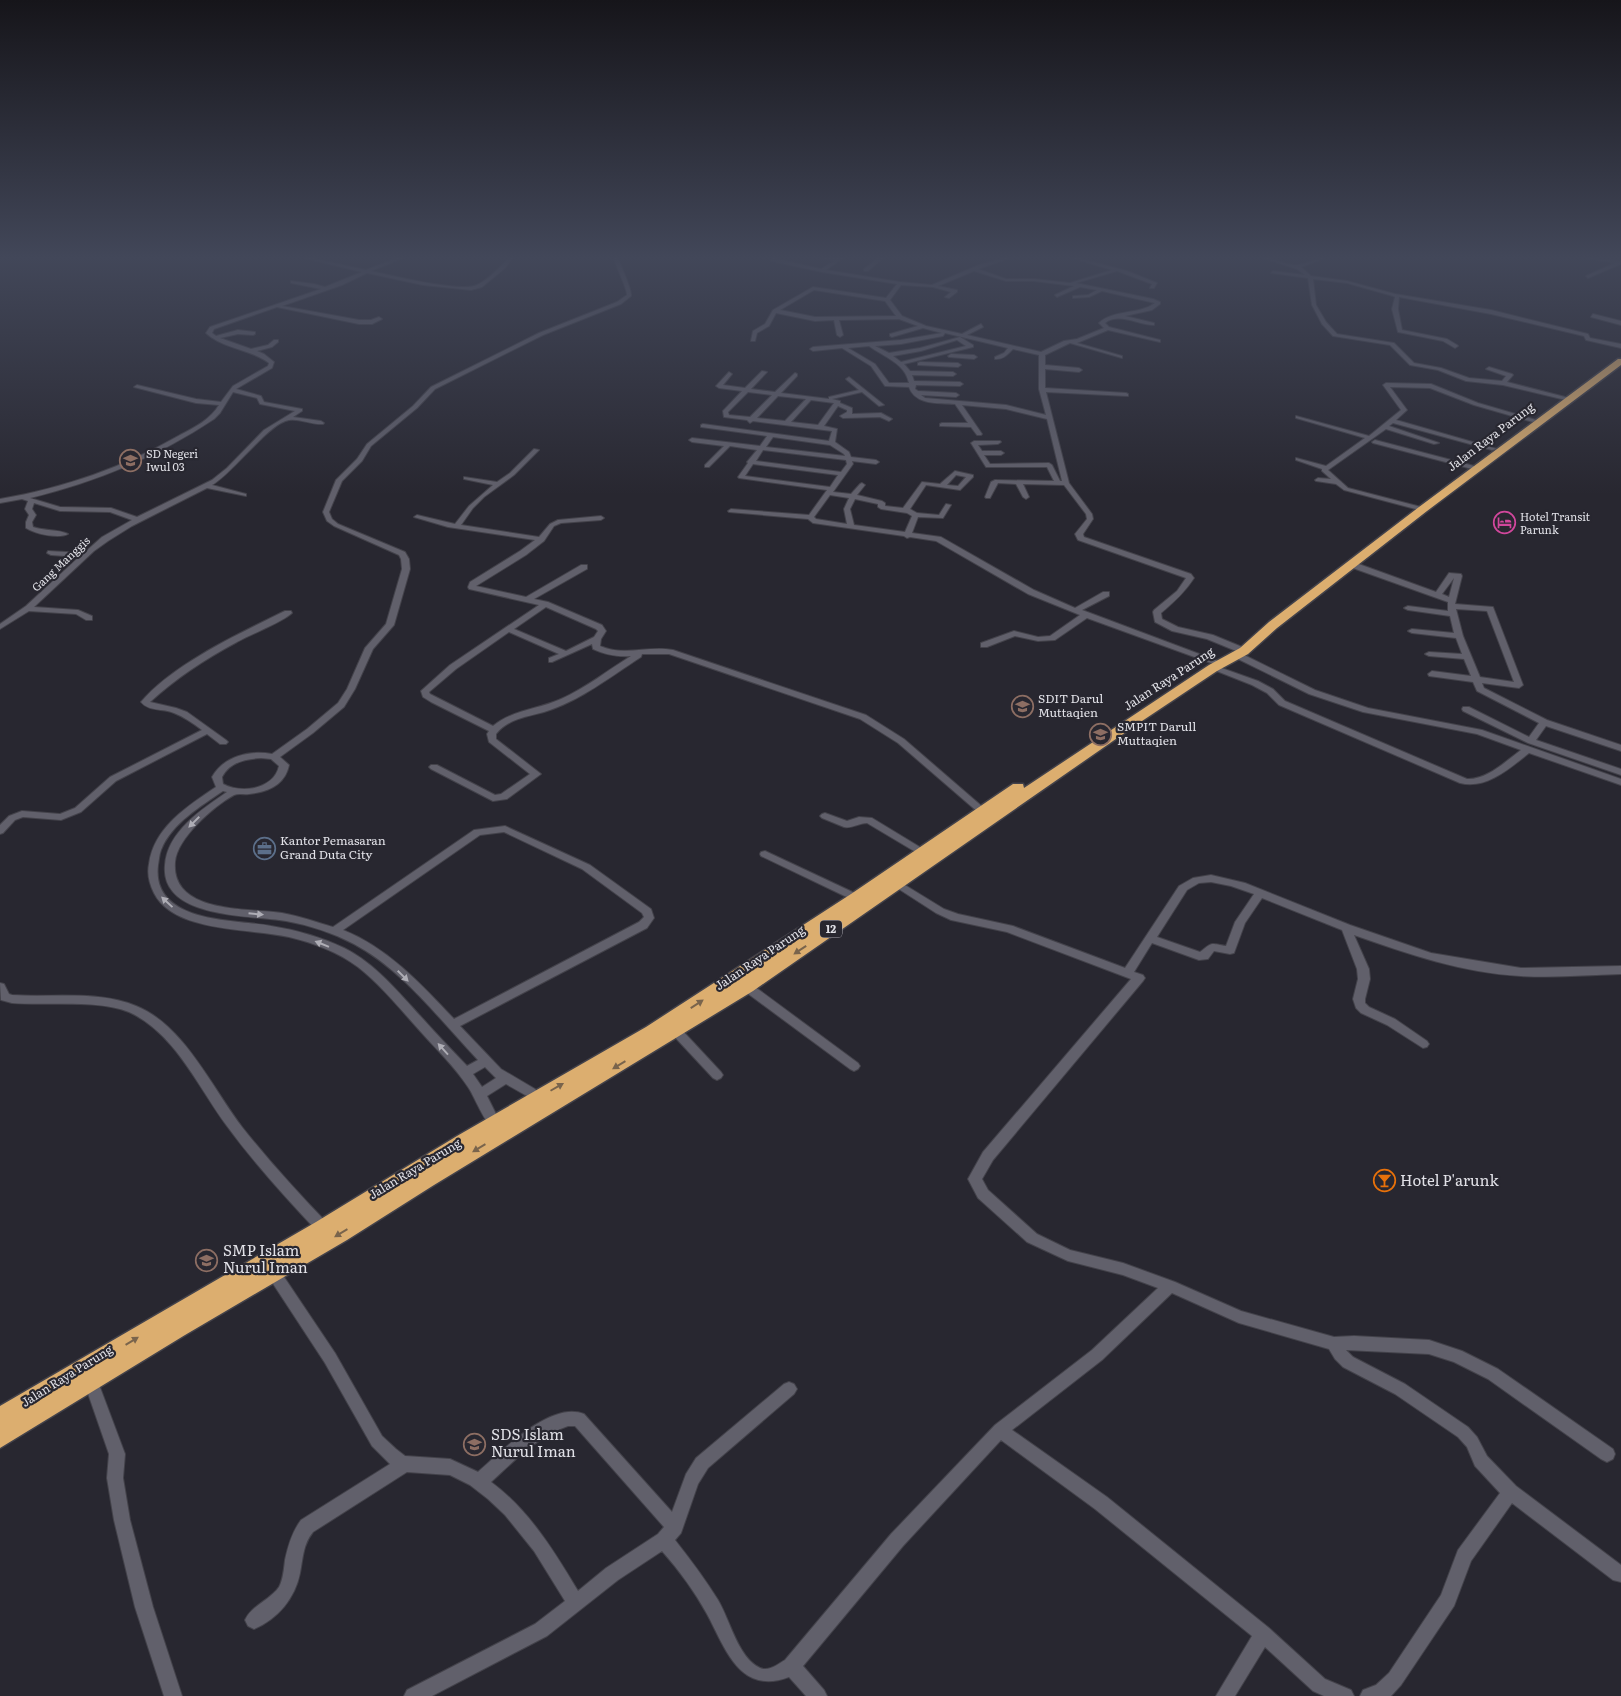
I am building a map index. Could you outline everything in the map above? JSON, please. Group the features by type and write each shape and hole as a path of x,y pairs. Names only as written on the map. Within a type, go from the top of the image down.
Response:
{"highway":[{"name":"Jalan Raya Parung","path":"0,1437 33,1408 323,1228 543,1102 857,898 922,852 994,808 1214,664 1240,652 1421,508 1621,356"},
{"name":"Jalan Raya Parung","path":"1474,468 1494,449 1533,420 1621,361"},
{"name":"Jalan Raya Parung","path":"1240,652 1353,565 1421,508"},
{"name":"Jalan Raya Parung","path":"543,1102 676,1031 747,987 896,884 994,808"},
{"name":"Jalan Raya Parung","path":"0,1419 33,1408 90,1382 272,1272 340,1234 500,1128"}],"street":[{"path":"228,790 217,782 217,777 227,765 254,755 274,756 310,731 341,705 370,648 390,625 406,569 405,559 402,554 336,525 329,520 326,512 339,480 360,460 375,438 415,407 433,388 537,337"},
{"path":"812,349 872,346 922,337"},
{"path":"887,355 921,349 962,337"},
{"path":"902,363 971,346 963,337"},
{"path":"964,337 1042,354 1069,342 1087,337"},
{"path":"1140,337 1158,342"},
{"path":"1351,337 1387,342 1392,344 1412,364 1436,368 1468,380 1503,383 1567,398"},
{"path":"1431,337 1445,340 1456,346"},
{"path":"1587,337 1588,339 1621,346"},
{"path":"0,502 23,498 105,472 174,441 217,414 232,390 270,367 272,363 269,359 251,351 215,338"},
{"path":"251,351 270,346 276,341"},
{"path":"1069,342 1120,357"},
{"path":"872,346 902,363 958,365"},
{"path":"844,347 873,364 887,385 960,384"},
{"path":"997,358 1005,356 1011,348 1014,348"},
{"path":"1042,354 1043,390 1066,484 1089,514 1090,519 1079,534 1081,538 1183,573 1190,578 1174,599 1157,612 1158,620 1174,629 1210,637 1312,692 1366,710 1464,728 1621,772"},
{"path":"940,355 974,357"},
{"path":"902,363 908,373 912,389 923,400 1013,408 1049,418"},
{"path":"1043,367 1079,370"},
{"path":"1489,369 1510,375 1503,383"},
{"path":"764,372 725,414 835,430 832,443"},
{"path":"908,373 953,374"},
{"path":"728,374 719,386 748,391 838,400 837,404"},
{"path":"741,431 795,375"},
{"path":"849,379 861,391 881,405"},
{"path":"1298,459 1326,468 1373,440 1404,410 1386,386 1390,384 1433,387 1476,404 1533,420"},
{"path":"137,387 196,401 223,404"},
{"path":"232,390 259,397 262,403 300,410 287,418"},
{"path":"1043,390 1126,394"},
{"path":"828,399 861,391"},
{"path":"915,393 956,394"},
{"path":"787,423 810,398"},
{"path":"837,404 850,409 850,413 843,416"},
{"path":"820,427 826,416 837,404"},
{"path":"958,404 979,434"},
{"path":"826,416 881,415 889,419"},
{"path":"1298,417 1420,454 1474,468"},
{"path":"287,418 321,424"},
{"name":"Gang Manggis","path":"0,627 30,609 84,555 113,534 219,478 263,434 287,418"},
{"path":"1392,422 1494,449"},
{"path":"942,425 971,425"},
{"path":"703,426 832,443 847,453 850,464 811,517"},
{"path":"1385,427 1436,443 1420,454"},
{"path":"771,435 741,477 830,491 880,502 883,508 906,511 916,515 941,516 948,505"},
{"path":"692,440 876,462"},
{"path":"998,442 975,442 988,466 1050,465 1057,481"},
{"path":"707,466 728,445"},
{"path":"457,526 471,507 512,474 536,450"},
{"path":"980,454 1001,452"},
{"path":"750,462 844,474"},
{"path":"1326,468 1324,470 1327,474 1346,489 1421,508"},
{"path":"466,478 498,484"},
{"path":"1318,480 1336,482"},
{"path":"988,497 994,482 1057,481 1066,484"},
{"path":"1019,482 1026,497"},
{"path":"906,511 922,484 942,486"},
{"path":"851,528 847,509 853,496 862,485"},
{"path":"207,486 244,496"},
{"path":"23,498 60,509 110,510 139,520"},
{"path":"32,500 28,509 33,515 29,523 30,528 40,532 64,534"},
{"path":"731,510 811,517 813,521 818,523 938,539 1024,588 1075,611 1214,664 1255,682 1270,691 1282,703 1452,776 1471,782 1482,779 1510,763 1529,745 1544,722"},
{"path":"907,536 916,515"},
{"path":"417,517 457,526 541,539"},
{"path":"601,518 560,521 552,525 541,539 472,586 478,590 545,604 600,628 602,631 597,639 596,647 606,652 624,654 657,649 670,652 852,712 901,741 994,808"},
{"path":"51,553 84,555"},
{"path":"1353,565 1437,596 1452,607"},
{"path":"528,599 584,566"},
{"path":"1437,596 1452,575 1458,576 1452,607 1459,636 1480,689 1544,722 1621,748"},
{"path":"1075,611 1106,594"},
{"path":"493,730 434,700 426,695 425,691 453,667 510,630 545,604"},
{"path":"1408,608 1452,607 1490,609 1519,684 1432,674"},
{"path":"30,609 78,612 89,618"},
{"path":"223,742 190,716 172,709 149,706 145,702 170,682 227,643 288,613"},
{"path":"984,645 1014,632 1038,639 1052,638 1086,615"},
{"path":"510,630 567,654"},
{"path":"1412,631 1459,636"},
{"path":"552,660 597,639"},
{"path":"434,767 493,798 504,797 536,774 492,740 491,734 493,730 504,721 518,715 560,704 645,650"},
{"path":"1429,654 1467,657"},
{"path":"1466,709 1529,745 1621,782"},
{"path":"0,831 12,818 22,814 61,817 78,810 113,778 208,730"},
{"path":"274,756 284,765 283,773 275,782 255,790 228,790 198,804 165,834 155,852 152,872 158,892 167,904 182,913 209,922 267,928 298,935 350,956 376,976 465,1073 480,1094 485,1108 500,1128"},
{"path":"228,790 180,837 172,852 169,868 174,884 183,895 195,902 218,909 277,916 310,923 335,931 365,945 394,967 486,1061 506,1078 528,1089 543,1102"},
{"path":"826,816 847,825 859,820 869,820 922,852"},
{"path":"335,931 477,832 505,829 586,867 647,911 649,918 644,925 453,1026"},
{"path":"765,854 857,898"},
{"path":"1127,974 1183,888 1201,878 1224,880 1346,928 1430,957 1483,967 1530,972 1621,970"},
{"path":"896,884 940,911 955,917 1009,929 1139,978 988,1156 976,1179 983,1194 1032,1238 1068,1255 1123,1269 1170,1286 1239,1317 1334,1344 1354,1343 1429,1347 1456,1356 1493,1374 1607,1454"},
{"path":"1151,939 1199,956 1204,956 1211,947 1230,950 1240,922 1260,893"},
{"path":"209,922 218,909"},
{"path":"1346,928 1363,969 1364,979 1359,999 1360,1005 1365,1010 1391,1022 1423,1044"},
{"path":"350,956 365,945"},
{"path":"0,987 5,997 12,999 54,1002 74,1000 113,1004 132,1008 151,1018 168,1035 231,1122 285,1189 323,1228"},
{"path":"747,987 854,1066"},
{"path":"676,1031 717,1075"},
{"path":"465,1073 486,1061"},
{"path":"480,1094 506,1078"},
{"path":"272,1272 330,1358 377,1441 388,1452 405,1464"},
{"path":"480,1481 530,1438 556,1423 574,1417 579,1419 670,1534 683,1562 713,1608 736,1655 748,1670 756,1675 766,1678 773,1677 791,1666 892,1547 1000,1430 1085,1365 1170,1286"},
{"path":"1334,1344 1348,1362 1400,1389 1463,1432 1472,1442 1481,1461 1510,1492 1619,1574"},
{"path":"90,1382 116,1454 115,1478 122,1520 144,1607 173,1696"},
{"path":"413,1696 541,1630 612,1574 670,1534 692,1480 702,1463 788,1389"},
{"path":"1000,1430 1101,1503 1263,1634 1319,1685 1345,1696"},
{"path":"254,1620 278,1600 288,1588 300,1536 306,1526 405,1464 442,1464 480,1481 525,1526 576,1603"},
{"path":"1369,1696 1381,1693 1412,1654 1448,1600 1464,1556 1510,1492"},
{"path":"1225,1696 1263,1634"},
{"path":"791,1666 818,1696"}],"place":[{"name":"SD Negeri Iwul 03","path":"130,460"},
{"name":"Hotel Transit Parunk","path":"1504,523"},
{"name":"SDIT Darul Muttaqien","path":"1022,706"},
{"name":"SMPIT Darull Muttaqien","path":"1101,734"},
{"name":"Kantor Pemasaran Grand Duta City","path":"264,848"},
{"name":"Hotel P'arunk","path":"1384,1181"},
{"name":"SMP Islam Nurul Iman","path":"207,1260"},
{"name":"SDS Islam Nurul Iman","path":"475,1444"}]}
